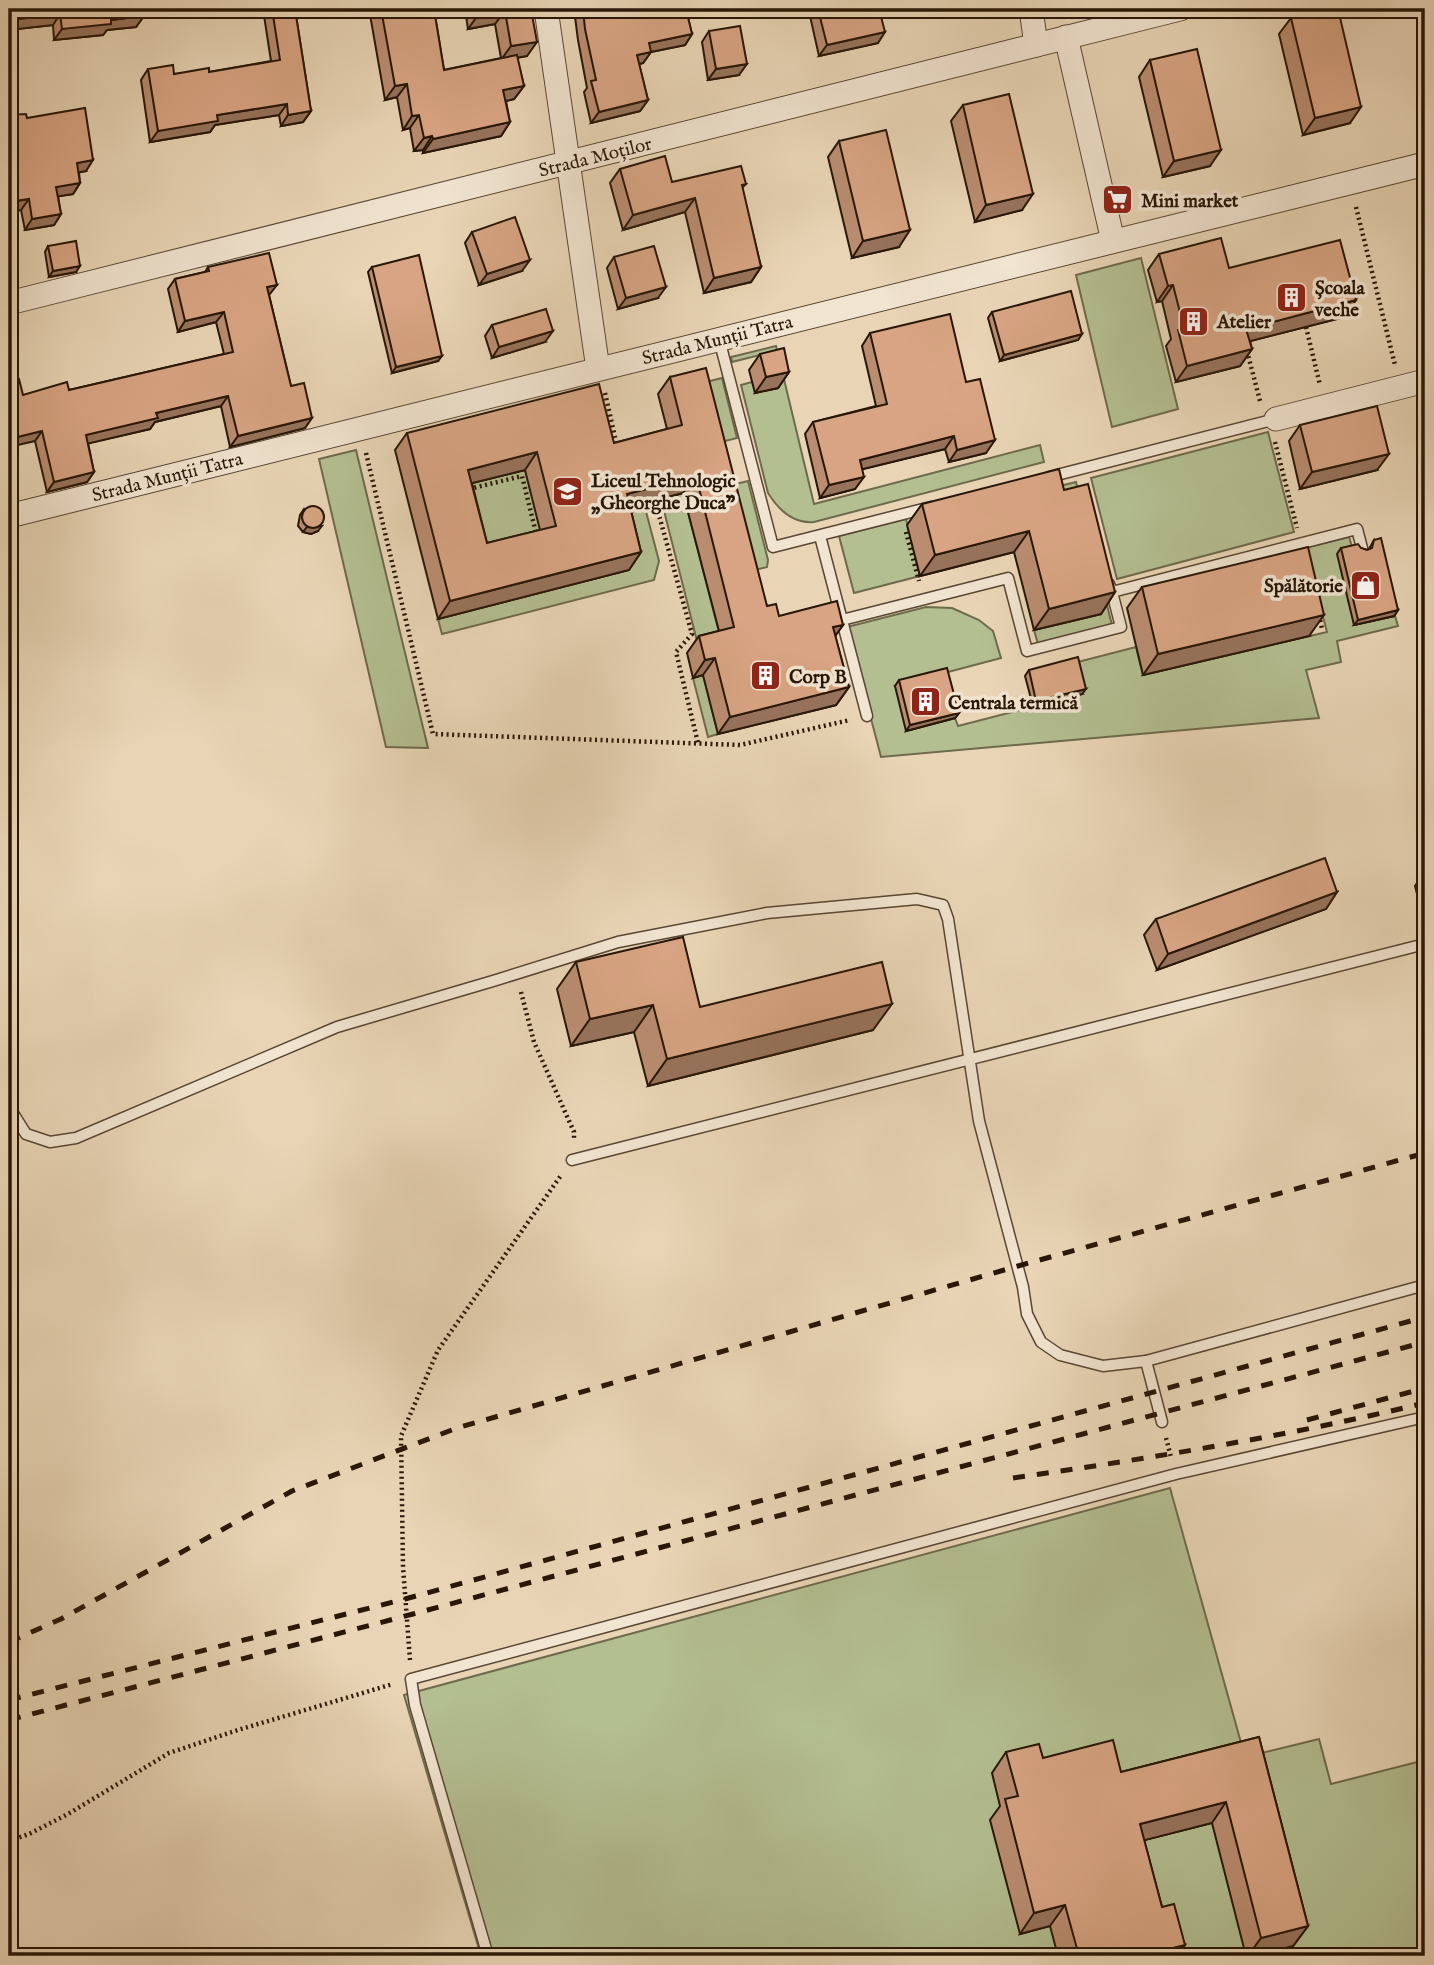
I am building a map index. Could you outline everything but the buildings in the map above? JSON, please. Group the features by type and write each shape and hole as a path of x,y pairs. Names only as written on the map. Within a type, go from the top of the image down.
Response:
{"street":[{"path":"546,9 598,369"},
{"path":"1031,9 1036,45"},
{"name":"Strada Moților","path":"9,303 1181,9"},
{"path":"1066,37 1113,241"},
{"name":"Strada Munții Tatra","path":"9,516 1425,164"},
{"path":"1270,420 1425,382"}],"lane":[{"path":"719,339 773,547 940,505"},
{"path":"1041,479 1270,420"},
{"path":"1080,469 1083,482"},
{"path":"1112,592 1357,529 1362,548"},
{"path":"820,536 867,716"},
{"path":"842,621 1008,578 1027,651 1121,627 1105,568"},
{"path":"9,1107 26,1134 50,1142 76,1138 337,1027 618,942 766,913 917,900 943,905 948,919 979,1121 1023,1287 1027,1314 1041,1342 1060,1356 1103,1366 1146,1362 1425,1285"},
{"path":"572,1160 1425,944"},
{"path":"1146,1362 1162,1422"},
{"path":"488,1956 415,1705 411,1679 1176,1474 1424,1417 1425,1419"}],"path":[{"path":"1349,182 1401,387"},
{"path":"1306,327 1326,406"},
{"path":"1245,345 1270,420"},
{"path":"598,369 620,456"},
{"path":"360,428 433,734 740,745 867,716"},
{"path":"462,491 521,473 538,540"},
{"path":"655,501 692,634 676,652 698,743"},
{"path":"902,515 920,584"},
{"path":"9,1841 68,1814 169,1753 411,1679 403,1567 401,1436 438,1350 572,1160 574,1132 534,1042 517,974"},
{"path":"1162,1422 1176,1474"}],"green space":[{"path":"1141,258 1178,409 1112,427 1076,275"},
{"path":"776,346 814,504 1040,445 1044,462 814,522 799,521 781,510 768,493 741,385 752,382 772,364 763,366 760,355 732,362 731,357"},
{"path":"722,378 737,438 709,445 694,385"},
{"path":"1268,432 1294,532 1117,579 1091,478"},
{"path":"356,450 428,748 386,747 319,459"},
{"path":"525,470 544,543 475,561 461,486"},
{"path":"748,481 768,560 767,567 742,573 720,488"},
{"path":"1076,482 1112,625 1038,644 1034,630 1100,614 1044,490"},
{"path":"683,493 720,636 697,641 661,499"},
{"path":"644,504 659,561 654,580 442,634 438,619 629,570 614,511"},
{"path":"906,519 920,576 854,593 839,536"},
{"path":"1349,537 1353,550 1354,625 1395,616 1398,626 1337,641 1341,662 1306,670 1319,718 881,757 847,627 926,607 952,608 979,620 993,631 1001,658 895,686 955,718 958,726 1082,694 1074,663 1136,647 1143,675 1327,632 1305,548"},
{"path":"703,675 718,734 708,737 693,678"},
{"path":"1170,1488 1245,1757 1319,1739 1331,1784 1425,1760 1425,1956 481,1956 404,1695"}],"railway":[{"path":"9,1642 61,1619 292,1491 457,1428 1018,1266 1425,1153"},
{"path":"9,1700 405,1599 1425,1317"},
{"path":"9,1720 1425,1342"},
{"path":"1307,1420 1425,1388"},
{"path":"1013,1478 1220,1445 1425,1403"}],"place":[{"name":"Mini market","path":"1118,200"},
{"name":"Școala veche","path":"1292,298"},
{"name":"Atelier","path":"1194,321"},
{"name":"Liceul Tehnologic „Gheorghe Duca”","path":"568,491"},
{"name":"Spălătorie","path":"1366,585"},
{"name":"Corp B","path":"766,676"},
{"name":"Centrala termică","path":"925,702"}]}
